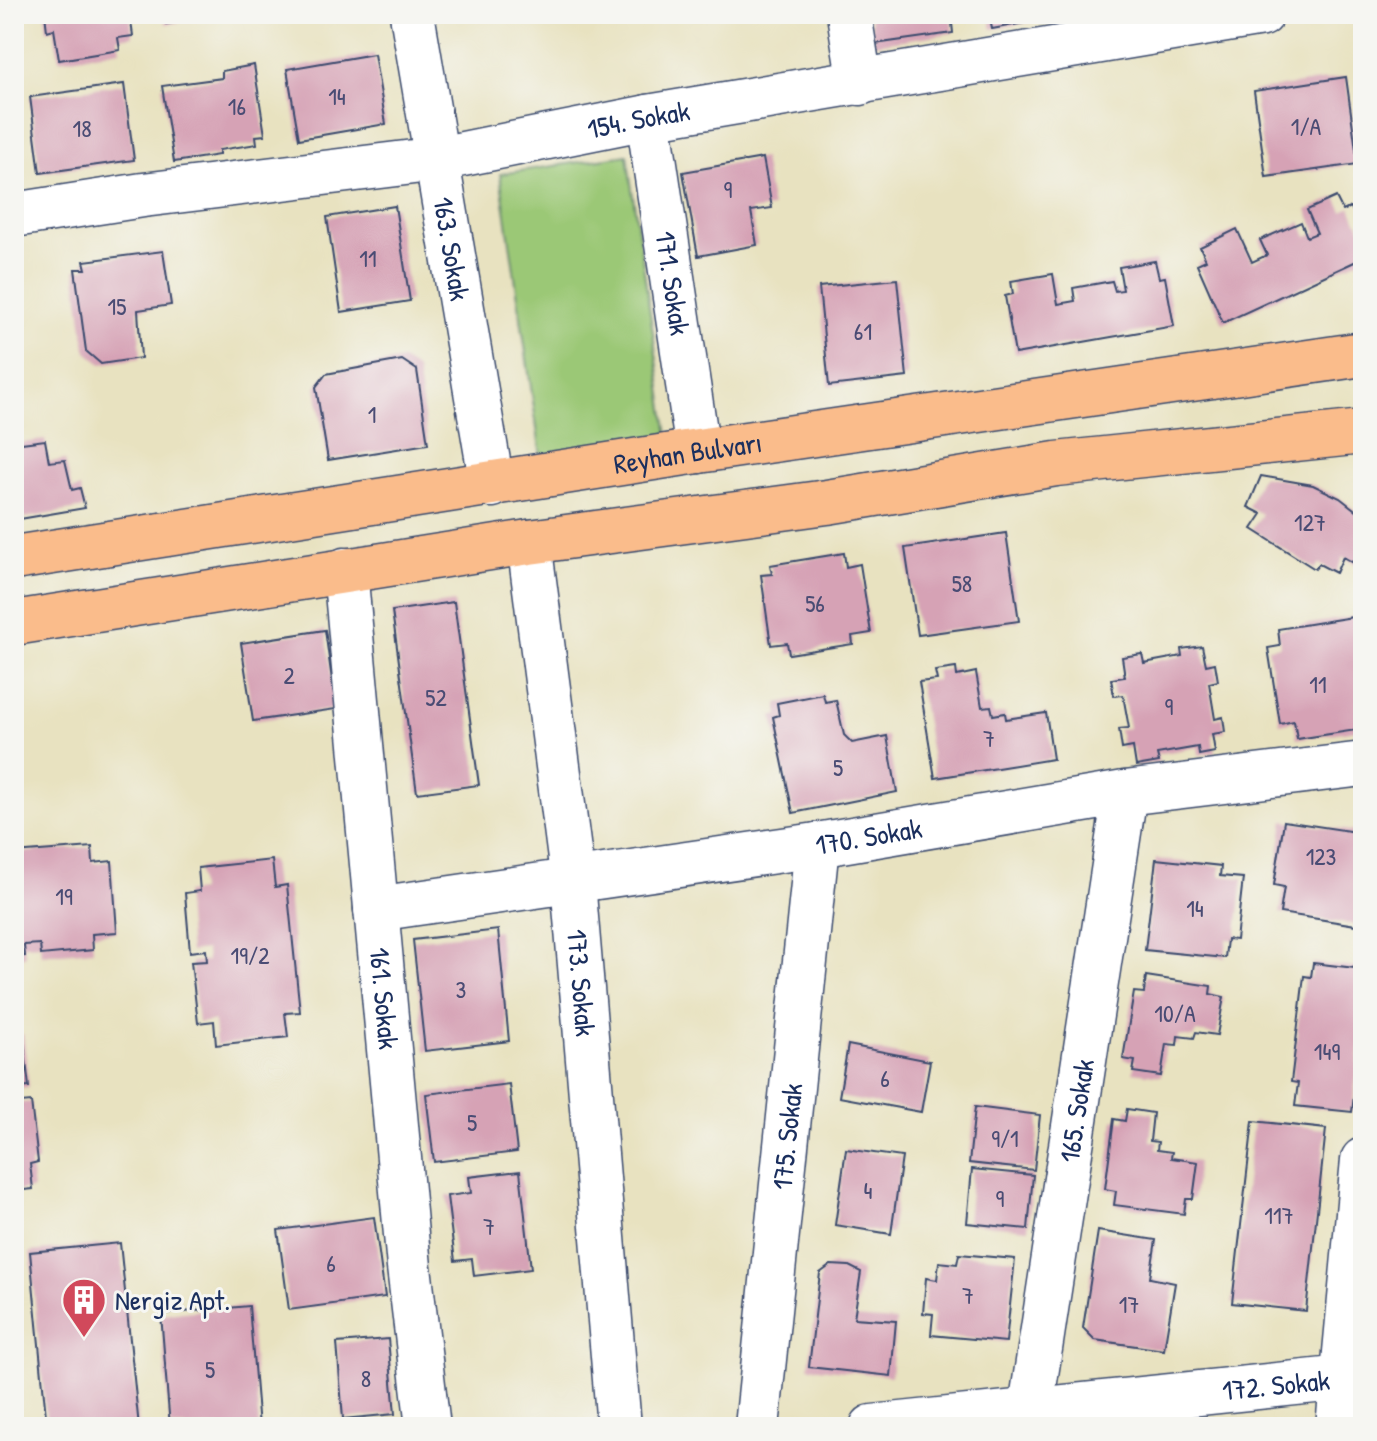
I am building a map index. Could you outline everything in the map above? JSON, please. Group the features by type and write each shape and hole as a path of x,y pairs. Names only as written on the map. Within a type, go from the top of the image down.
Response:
{"main road":[{"name":"Reyhan Bulvarı","path":"14,558 698,451 1363,354"},
{"path":"14,623 529,542 827,502 1056,464 1363,432"}],"street":[{"name":"163. Sokak","path":"412,14 492,485"},
{"path":"849,14 860,83"},
{"name":"154. Sokak","path":"14,215 143,195 438,159 648,117 860,83 1143,24 1262,14"},
{"name":"171. Sokak","path":"648,117 698,451"},
{"path":"1302,438 1345,447 1363,456"},
{"name":"173. Sokak","path":"529,542 573,882 619,1427"},
{"name":"161. Sokak","path":"345,570 409,1267 428,1427"},
{"name":"170. Sokak","path":"376,909 817,845 1125,793 1363,764"},
{"name":"165. Sokak","path":"1030,1418 1125,793"},
{"name":"175. Sokak","path":"757,1427 817,845"},
{"path":"1338,1427 1363,1160"},
{"name":"172. Sokak","path":"872,1427 1030,1418 1344,1378"}],"green space":[{"path":"627,155 668,436 541,456 500,174"}],"building":[{"path":"45,14 130,14 133,36 118,38 120,50 59,60 54,29 47,31"},
{"path":"164,14 219,14 219,17 166,24"},
{"path":"870,14 951,14 953,33 874,44"},
{"path":"989,14 1063,14 1063,16 992,29"},
{"path":"374,54 386,124 299,139 287,69"},
{"path":"254,65 265,135 256,136 257,144 219,150 219,155 174,162 162,86 222,78 222,71"},
{"path":"1346,77 1358,164 1266,177 1254,91"},
{"path":"124,84 134,160 40,173 30,97"},
{"path":"763,158 772,208 751,211 757,245 698,256 683,172"},
{"path":"1336,197 1343,211 1351,207 1363,234 1363,258 1223,323 1197,264 1206,260 1200,247 1237,229 1252,262 1267,255 1260,240 1301,222 1307,237 1317,233 1307,210"},
{"path":"395,206 410,301 341,312 327,217"},
{"path":"163,251 171,305 138,310 141,358 101,364 86,351 75,269 86,269 84,261"},
{"path":"1155,261 1159,278 1165,277 1174,326 1015,354 1005,296 1013,294 1011,281 1053,274 1058,304 1075,301 1073,288 1112,281 1115,291 1123,290 1119,267"},
{"path":"897,279 907,377 829,386 819,287"},
{"path":"402,360 417,370 428,444 328,460 316,387 326,374"},
{"path":"45,440 49,462 65,460 72,490 80,488 85,508 14,520 14,444"},
{"path":"1261,476 1313,485 1340,498 1363,516 1363,568 1343,557 1336,573 1319,564 1315,569 1252,529 1262,514 1248,507"},
{"path":"1006,533 1019,621 918,635 905,548"},
{"path":"844,553 846,567 860,564 871,633 852,636 853,644 789,654 787,643 771,645 761,575 772,574 770,565"},
{"path":"454,602 479,785 417,793 392,611"},
{"path":"1359,616 1363,635 1363,729 1297,739 1294,721 1280,724 1268,648 1280,646 1278,629"},
{"path":"325,630 336,709 253,721 241,643"},
{"path":"1202,646 1206,665 1215,663 1218,681 1209,683 1215,719 1223,717 1225,732 1212,734 1215,752 1199,755 1198,747 1157,754 1159,762 1136,766 1133,747 1122,749 1119,729 1129,728 1123,695 1114,696 1111,679 1125,677 1122,657 1142,654 1144,663 1182,656 1181,649"},
{"path":"956,668 957,676 976,672 982,707 991,706 993,715 1005,713 1006,719 1046,713 1053,759 935,778 919,682 937,680 935,671"},
{"path":"823,694 825,702 836,700 844,735 852,743 887,736 897,792 793,813 773,717 779,715 777,703"},
{"path":"1284,821 1363,833 1363,881 1356,925 1280,913 1284,887 1274,885"},
{"path":"92,847 93,863 112,861 117,932 92,934 93,950 41,955 40,944 24,945 25,956 14,957 14,853"},
{"path":"1156,859 1221,866 1220,876 1243,878 1236,940 1227,939 1225,958 1145,950"},
{"path":"272,860 275,887 287,885 300,1012 285,1013 288,1037 216,1045 214,1021 198,1023 191,962 207,961 206,950 190,952 185,893 200,891 198,868"},
{"path":"498,930 509,1041 425,1051 413,940"},
{"path":"1313,963 1363,969 1363,1021 1352,1112 1295,1106 1298,1083 1291,1082 1304,976 1311,977"},
{"path":"1146,976 1211,986 1210,994 1224,997 1217,1035 1196,1032 1194,1038 1178,1036 1177,1045 1166,1044 1161,1076 1133,1072 1135,1061 1123,1059 1134,992 1144,993"},
{"path":"23,1034 29,1087 19,1088 21,1103 31,1102 38,1162 30,1164 33,1189 14,1191 14,1036"},
{"path":"848,1045 930,1061 921,1112 839,1097"},
{"path":"509,1084 517,1152 434,1162 426,1094"},
{"path":"975,1107 1040,1115 1034,1170 969,1163"},
{"path":"1127,1109 1153,1113 1150,1141 1158,1142 1157,1150 1172,1152 1171,1158 1198,1162 1193,1199 1186,1199 1184,1214 1114,1205 1116,1191 1105,1189 1114,1119 1125,1121"},
{"path":"1253,1121 1326,1129 1306,1311 1232,1303"},
{"path":"846,1149 902,1157 891,1234 835,1225"},
{"path":"972,1169 1033,1175 1028,1229 967,1223"},
{"path":"520,1171 531,1269 474,1276 472,1259 455,1261 447,1196 471,1193 469,1177"},
{"path":"374,1217 385,1297 289,1310 278,1230"},
{"path":"1098,1231 1156,1240 1150,1278 1175,1283 1164,1350 1095,1340 1083,1328"},
{"name":"Nergiz Apt.","path":"120,1243 139,1427 47,1427 30,1252"},
{"path":"959,1254 1015,1259 1006,1342 931,1335 933,1314 923,1313 926,1278 937,1280 939,1262 957,1264"},
{"path":"831,1265 849,1266 861,1272 854,1318 896,1321 891,1376 809,1367 820,1273"},
{"path":"249,1306 259,1427 170,1427 161,1314"},
{"path":"388,1339 395,1414 343,1419 337,1343"}],"place":[{"name":"Nergiz Apt.","path":"84,1339"}]}
